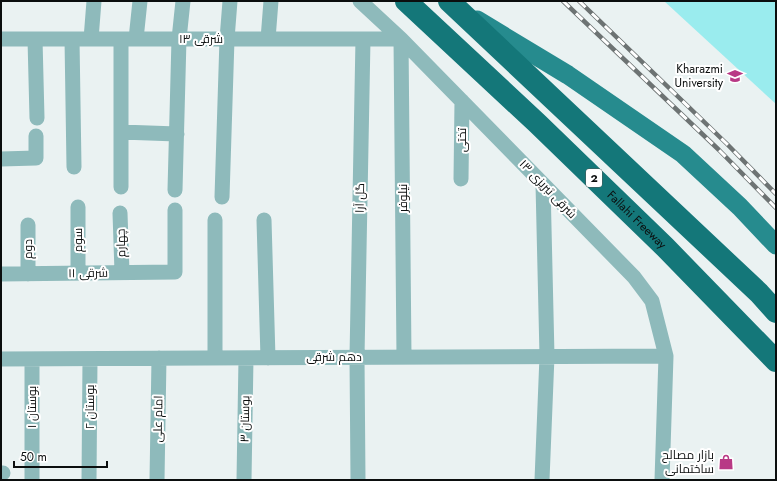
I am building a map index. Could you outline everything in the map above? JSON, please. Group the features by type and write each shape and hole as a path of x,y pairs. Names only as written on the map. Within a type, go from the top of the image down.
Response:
{"highway":[{"name":"Fallahi Freeway","path":"406,1 537,123 665,248 776,361"},
{"name":"2","path":"452,4 759,293 776,312"}],"main road":[{"path":"452,4 568,75 683,154 740,207 776,245"}],"street":[{"path":"91,39 94,1"},
{"path":"136,39 140,1"},
{"path":"175,190 179,39 183,1"},
{"path":"222,197 227,39 230,1"},
{"path":"268,39 271,1"},
{"name":"۱۳ شرقی تبریزی","path":"360,1 401,39 634,277 652,301 666,356 662,480"},
{"name":"۱۳ شرقی","path":"1,39 401,39"},
{"path":"35,39 37,118"},
{"path":"72,39 74,167"},
{"path":"121,39 121,187"},
{"name":"نیلوفر","path":"401,39 404,357"},
{"name":"گل آرا","path":"358,480 357,357 363,40"},
{"name":"تختی","path":"462,101 462,180"},
{"path":"121,132 177,134"},
{"path":"1,159 36,158 36,136"},
{"path":"542,480 547,356 543,184"},
{"name":"سوم","path":"78,207 78,273"},
{"name":"۱۱ شرقی","path":"1,274 175,272 175,210"},
{"name":"چهارم","path":"120,213 122,272"},
{"path":"215,220 215,358"},
{"path":"264,220 268,358"},
{"name":"دوم","path":"28,225 28,274"},
{"name":"دهم شرقی","path":"1,359 666,356"},
{"name":"امام علی","path":"157,480 159,358"},
{"name":"بوستان ۳","path":"244,480 246,358"},
{"name":"بوستان ۱","path":"32,359 32,480"},
{"name":"بوستان ۲","path":"89,480 90,359"}],"shaded area":[{"path":"664,1 776,1 776,104"}],"railway":[{"path":"563,1 719,150 776,208"},
{"path":"579,1 727,144 776,194"}],"place":[{"name":"Kharazmi University","path":"735,76"},
{"name":"بازار مصالح ساختمانی","path":"726,462"}]}
